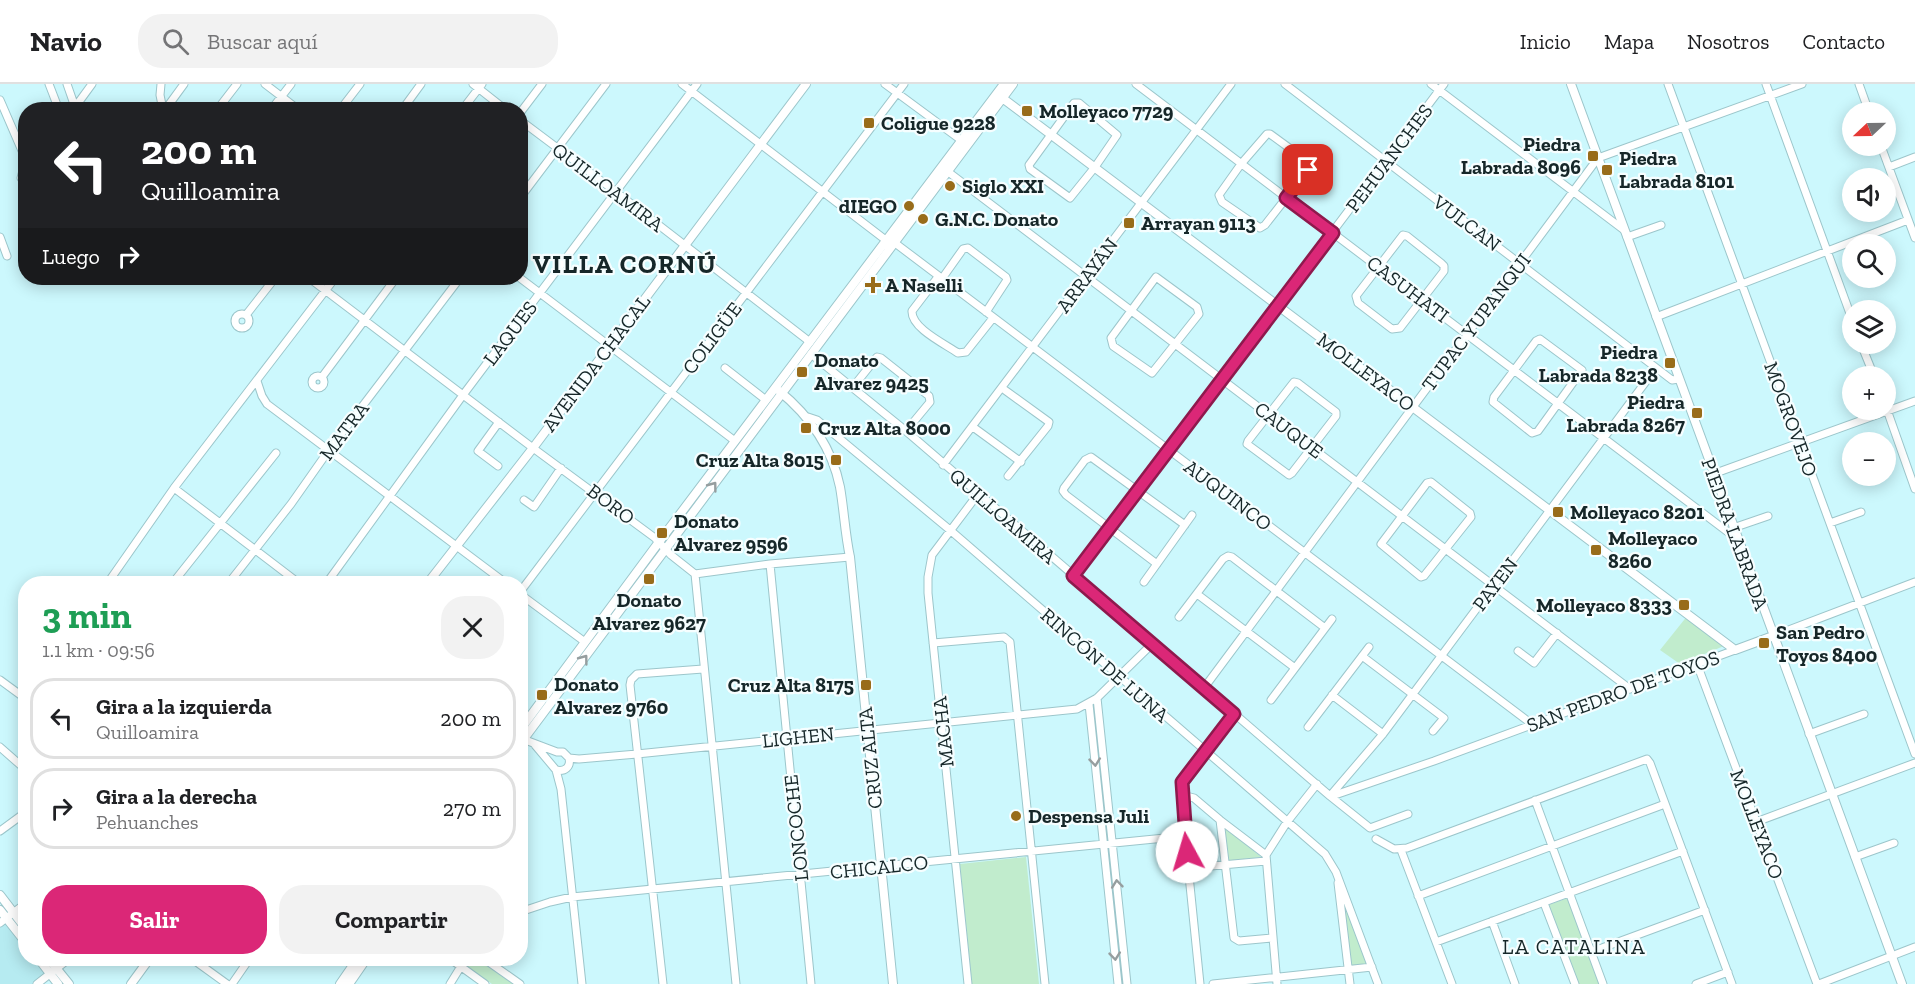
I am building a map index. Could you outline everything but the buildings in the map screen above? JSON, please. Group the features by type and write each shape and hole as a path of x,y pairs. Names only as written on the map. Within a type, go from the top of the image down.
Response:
{"main road":[{"name":"AVENIDA CHACAL","path":"433,576 806,84"},
{"path":"1000,96 1004,84"},
{"path":"528,719 779,391 811,354 964,143 1000,96 1013,84"},
{"name":"PIEDRA LABRADA","path":"1571,84 1902,984"},
{"name":"MOLLEYACO","path":"1000,96 1735,650"},
{"path":"528,733 735,441 766,400 779,391 810,342 947,171 964,143"},
{"name":"RINCÓN DE LUNA","path":"779,391 808,417"},
{"name":"CRUZ ALTA","path":"808,417 826,451 840,487 892,984"},
{"name":"SAN PEDRO DE TOYOS","path":"1735,650 1773,636"},
{"name":"CRUZ ALTA","path":"878,867 887,984"},
{"path":"0,895 6,918"},
{"path":"0,910 18,933"},
{"path":"47,966 69,984"},
{"path":"51,966 58,984"},
{"path":"131,984 144,966"},
{"path":"340,984 352,966"},
{"path":"349,984 362,966"}],"street":[{"path":"49,84 56,102"},
{"path":"67,84 72,102"},
{"path":"79,102 93,84"},
{"path":"161,84 162,102"},
{"path":"170,102 184,84"},
{"path":"223,102 237,84"},
{"path":"265,84 289,102"},
{"path":"277,102 291,84"},
{"path":"346,102 360,84"},
{"path":"408,102 421,84"},
{"path":"528,102 542,84"},
{"path":"528,187 606,84"},
{"name":"AUQUINCO","path":"682,84 760,146 986,312 1533,725"},
{"name":"LAQUES","path":"332,576 389,495 697,84"},
{"path":"885,84 964,143"},
{"name":"COLIGÜE","path":"528,582 904,84"},
{"name":"CASUHATI","path":"1136,84 1737,539"},
{"name":"ARRAYÁN","path":"943,465 1231,84"},
{"name":"VULCAN","path":"1285,84 1656,368 1672,380 1679,380"},
{"path":"1431,84 1441,87 1625,233 1661,225"},
{"name":"MOGROVEJO","path":"1668,84 1915,754"},
{"path":"1766,84 1845,300"},
{"path":"1598,158 1802,84"},
{"path":"1858,84 1865,102"},
{"path":"467,102 478,85 497,102"},
{"name":"PEHUANCHES","path":"1073,576 1441,87"},
{"path":"0,102 18,142"},
{"path":"1079,104 1117,135 1095,167 1070,198 1030,169 1029,165 1071,106 1079,104"},
{"name":"QUILLOAMIRA","path":"528,126 810,342"},
{"path":"1270,134 1307,161 1308,170 1286,198 1265,225 1260,228 1222,202 1219,195 1264,135 1270,134"},
{"path":"1885,156 1915,237"},
{"path":"1889,167 1915,157"},
{"name":"TUPAC YUPANQUI","path":"1204,688 1598,158"},
{"name":"CAUQUE","path":"947,171 1630,689"},
{"path":"1656,317 1908,220"},
{"path":"1407,236 1444,266 1444,271 1400,328 1392,329 1356,299 1378,267 1400,237 1407,236"},
{"path":"0,237 7,256"},
{"path":"986,312 1007,280 968,248 963,249 912,311 912,317 937,340 958,354 966,352 993,318"},
{"path":"1158,278 1197,307 1199,311 1176,344 1155,372 1148,372 1113,346 1111,338 1153,280 1158,278"},
{"path":"528,284 735,441"},
{"path":"246,315 270,285"},
{"name":"BORO","path":"319,285 532,448 595,493 695,574"},
{"path":"113,576 174,488 330,285"},
{"path":"322,377 391,285"},
{"name":"MATRA","path":"235,576 455,285"},
{"path":"1543,340 1582,370 1536,433 1532,433 1493,402 1514,370 1536,341 1543,340"},
{"name":"QUILLOAMIRA","path":"811,354 906,431 1152,644 1370,828 1407,814"},
{"path":"853,387 877,357 929,396 930,402 906,431"},
{"path":"725,368 766,400"},
{"name":"PAYEN","path":"1330,796 1383,734 1656,368"},
{"path":"257,381 267,404 497,576"},
{"path":"1294,382 1298,382 1334,409 1336,416 1312,447 1289,475 1249,448 1248,441 1294,382"},
{"path":"1002,388 1048,422 1048,426 1008,476"},
{"path":"1896,406 1915,401"},
{"name":"RINCÓN DE LUNA","path":"808,417 817,420 950,530 1325,854 1336,872 1378,984"},
{"path":"1713,474 1857,420"},
{"path":"1890,420 1915,489"},
{"path":"498,466 478,451 499,422"},
{"path":"973,427 1021,462"},
{"path":"178,576 276,453"},
{"path":"1156,564 1063,491 1085,460 1091,457 1185,525"},
{"path":"524,500 534,507 561,468"},
{"path":"1427,483 1435,483 1470,513 1471,517 1446,548 1421,577 1381,544 1427,483"},
{"path":"174,488 289,576"},
{"name":"MACHA","path":"968,984 928,593 929,565 934,550 978,494"},
{"path":"1830,523 1861,512"},
{"path":"1144,582 1192,515"},
{"path":"1733,528 1768,516"},
{"path":"1179,617 1228,556 1325,628"},
{"path":"736,984 695,574 847,557"},
{"name":"LONCOCHE","path":"770,564 811,984"},
{"name":"SAN PEDRO DE TOYOS","path":"1773,636 1915,582"},
{"path":"1197,594 1295,668"},
{"path":"528,599 585,642"},
{"path":"1271,699 1332,619"},
{"path":"1518,651 1534,663 1557,633"},
{"path":"933,643 1004,637 1010,642 1045,984"},
{"path":"1118,984 1089,704 1152,644"},
{"path":"1308,727 1369,647"},
{"name":"SAN PEDRO DE TOYOS","path":"1330,796 1434,761 1735,650"},
{"path":"1362,656 1444,718 1433,731"},
{"name":"MOLLEYACO","path":"1697,664 1818,984"},
{"path":"663,984 630,685 631,680 637,674 703,669"},
{"path":"0,680 18,693"},
{"path":"1332,695 1383,734"},
{"path":"1097,698 1127,984"},
{"name":"LIGHEN","path":"569,758 712,747 1077,709 1089,704"},
{"path":"1200,984 1185,836 1182,795 1184,777 1234,714"},
{"path":"1809,735 1864,714"},
{"path":"528,743 563,752 569,758 561,789"},
{"path":"535,745 553,767 567,768"},
{"path":"0,747 18,763"},
{"path":"557,752 551,758 561,789 582,984"},
{"path":"1376,840 1401,850 1648,758 1732,984"},
{"name":"LIGHEN","path":"567,768 579,759"},
{"path":"1756,822 1915,763"},
{"path":"1276,981 1266,858 1287,822 1317,784"},
{"path":"1182,795 1194,798 1266,858"},
{"path":"1535,800 1603,984"},
{"path":"1419,896 1665,804"},
{"path":"0,831 18,818"},
{"path":"1220,820 1234,938 1239,941 1272,938"},
{"name":"CHICALCO","path":"528,909 572,897 1185,836"},
{"path":"1855,856 1894,843"},
{"path":"1401,850 1452,984"},
{"path":"1436,942 1683,851"},
{"path":"1189,868 1266,858"},
{"path":"1336,872 1350,984"},
{"path":"1544,903 1575,984"},
{"path":"1591,952 1705,910"},
{"path":"1492,921 1515,984"},
{"path":"1818,984 1915,947"},
{"path":"37,984 60,966"},
{"path":"202,966 227,984"},
{"path":"232,984 244,966"},
{"path":"450,984 460,966 485,984"},
{"path":"494,966 520,984"},
{"path":"1214,984 1276,981 1372,967"},
{"path":"1696,984 1728,972"}],"shaded area":[{"path":"7,922 18,936 18,966 41,966 47,973 33,984 0,984 0,927"}],"green space":[{"path":"1688,615 1724,646 1680,664 1660,650"},
{"path":"1223,825 1261,857 1226,861"},
{"path":"1026,857 1039,984 972,984 960,864"},
{"path":"1339,878 1371,969 1351,972"},
{"path":"1568,898 1600,984 1577,984 1548,905"},
{"path":"466,966 487,966 513,984 492,984"}],"place":[{"name":"Molleyaco 7729","path":"1027,111"},
{"name":"Coligue 9228","path":"869,123"},
{"name":"Piedra Labrada 8096","path":"1593,156"},
{"name":"Piedra Labrada 8101","path":"1607,170"},
{"name":"Siglo XXI","path":"950,186"},
{"name":"dIEGO","path":"909,206"},
{"name":"G.N.C. Donato","path":"923,219"},
{"name":"Arrayan 9113","path":"1129,223"},
{"name":"A Naselli","path":"873,285"},
{"name":"Piedra Labrada 8238","path":"1670,363"},
{"name":"Donato Alvarez 9425","path":"802,372"},
{"name":"Piedra Labrada 8267","path":"1697,413"},
{"name":"Cruz Alta 8000","path":"806,428"},
{"name":"Cruz Alta 8015","path":"836,460"},
{"name":"Molleyaco 8201","path":"1558,512"},
{"name":"Donato Alvarez 9596","path":"662,533"},
{"name":"Molleyaco 8260","path":"1596,550"},
{"name":"Donato Alvarez 9627","path":"649,579"},
{"name":"Molleyaco 8333","path":"1684,605"},
{"name":"San Pedro Toyos 8400","path":"1764,643"},
{"name":"Cruz Alta 8175","path":"866,685"},
{"name":"Donato Alvarez 9760","path":"542,695"},
{"name":"Despensa Juli","path":"1016,816"}],"district":[{"name":"VILLA CORNÚ","path":"625,264"},
{"name":"LA CATALINA","path":"1574,946"}],"route":[{"path":"1187,852 1182,782 1234,714 1073,576 1333,233 1286,198 1308,170"}]}
